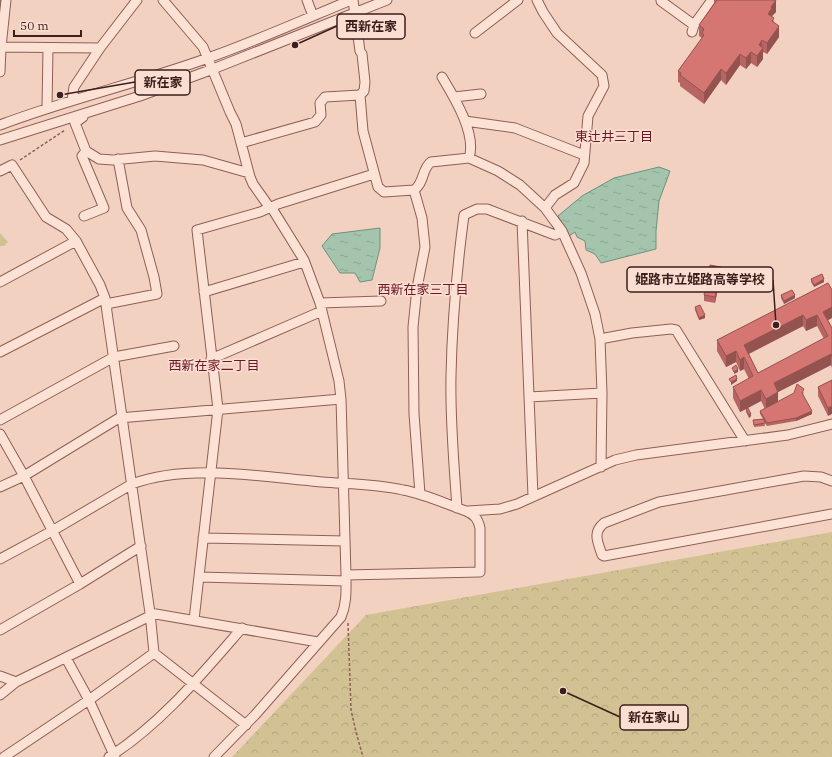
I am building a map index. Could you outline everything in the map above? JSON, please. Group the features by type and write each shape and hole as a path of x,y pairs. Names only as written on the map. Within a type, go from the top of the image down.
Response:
{"street":[{"path":"0,72 0,47 6,0"},
{"path":"72,100 74,87 98,48 136,0"},
{"path":"163,0 203,47 243,142 249,173 254,184 274,206 273,210 304,262 321,307 342,399 346,578 346,602 344,610 341,617 246,725 214,757"},
{"path":"307,0 313,16"},
{"path":"0,125 47,108 124,86 208,58 352,0 362,54 365,82 364,91 357,95 325,97 320,103 321,115 315,122 243,142"},
{"path":"0,140 91,112 213,69 387,0"},
{"path":"475,33 518,0"},
{"path":"537,0 557,33 602,75 604,86 588,116 584,162 574,183 555,195 546,208"},
{"path":"662,0 660,2 693,29 712,0"},
{"path":"357,30 392,22"},
{"path":"0,47 98,48"},
{"path":"47,108 48,48"},
{"path":"442,77 454,97 468,127 471,152 468,158"},
{"path":"454,97 481,94"},
{"path":"357,95 371,174 378,187 384,192 414,190 418,187 427,164 431,162 468,158 498,171 520,185 546,208 562,231 581,272 595,314 600,339 602,393 601,467"},
{"path":"91,112 75,123 86,151 99,159 155,156 203,160 249,173"},
{"path":"465,121 515,128 584,155"},
{"path":"84,216 104,208 82,156 86,151"},
{"path":"0,352 105,301 157,294 154,277 141,230 127,208 118,159"},
{"path":"0,171 12,166 46,217 66,229 76,241 100,284 105,301 114,357 141,546 154,653 246,725"},
{"path":"194,620 218,410 197,230 371,174"},
{"path":"414,190 422,218 425,247 417,288 413,327 414,414 420,494"},
{"path":"457,508 451,377 453,323 464,215 477,209 487,209 522,221 555,235 562,231"},
{"path":"522,221 533,496"},
{"path":"0,282 76,241"},
{"path":"204,292 304,262"},
{"path":"212,359 321,307 380,301"},
{"path":"600,339 671,328 676,330 745,441"},
{"path":"0,420 114,357 174,346"},
{"path":"529,397 602,393"},
{"path":"0,487 24,476 119,418 342,399"},
{"path":"466,511 500,509 517,504 616,460 636,455 788,435 832,424"},
{"path":"0,434 24,476 80,584"},
{"path":"0,559 52,531 132,484 142,480 166,475 211,473 403,490 420,494 466,511 475,516 480,528 480,572 346,578 199,576"},
{"path":"832,481 821,476 804,476 659,502 604,523 596,532 602,555 604,556 832,514"},
{"path":"203,538 345,541"},
{"path":"0,630 80,584 141,546"},
{"path":"0,695 16,682 66,658 150,614 242,628 318,642"},
{"path":"66,658 89,700 112,756 156,719 193,683 242,628"},
{"path":"4,757 14,754 154,653"},
{"path":"0,676 16,682"}],"path":[{"path":"12,166 75,123"},
{"path":"344,610 348,618 351,710 363,757"}],"green space":[{"path":"0,233 8,242 4,246 0,246"},
{"path":"832,532 832,757 232,757 366,615"}],"water":[{"path":"659,167 670,171 659,201 656,249 601,263 595,254 586,250 585,241 577,237 575,232 569,236 558,216 582,196 614,178"},
{"path":"380,228 380,248 372,280 360,282 355,273 340,273 322,246 332,234"}],"building":[{"path":"717,0 776,0 768,14 774,18 772,21 779,26 767,43 762,40 759,45 763,48 757,56 751,52 746,58 740,54 726,73 721,69 704,93 680,75 681,73 678,71 704,35 702,33 704,29 699,25"},
{"path":"710,265 721,267 715,297 704,295"},
{"path":"822,274 824,279 814,285 811,279"},
{"path":"828,283 832,290 832,307 823,312 832,328 832,357 831,354 774,383 778,392 766,399 761,390 740,401 733,387 753,376 744,357 740,360 736,351 726,356 717,340","holes":["803,315 806,320 817,315 828,336 758,373 744,345"]},
{"path":"792,290 795,295 784,301 781,295"},
{"path":"700,305 705,315 699,318 695,307"},
{"path":"736,365 738,369 734,372 732,368"},
{"path":"736,375 737,379 731,382 729,379"},
{"path":"832,380 832,406 828,408 818,387"},
{"path":"797,384 804,389 802,393 812,411 796,418 767,423 760,411 794,393"},
{"path":"748,408 751,414 749,415 746,409"},
{"path":"764,419 765,423 754,425 753,420"}],"waterway":[{"path":"0,9 1,0"}],"place":[{"name":"西新在家","path":"295,45"},
{"name":"新在家","path":"60,95"},
{"name":"姫路市立姫路高等学校","path":"776,325"},
{"name":"新在家山","path":"563,691"}],"district":[{"name":"東辻井三丁目","path":"614,136"},
{"name":"西新在家三丁目","path":"423,289"},
{"name":"西新在家二丁目","path":"214,365"}]}
